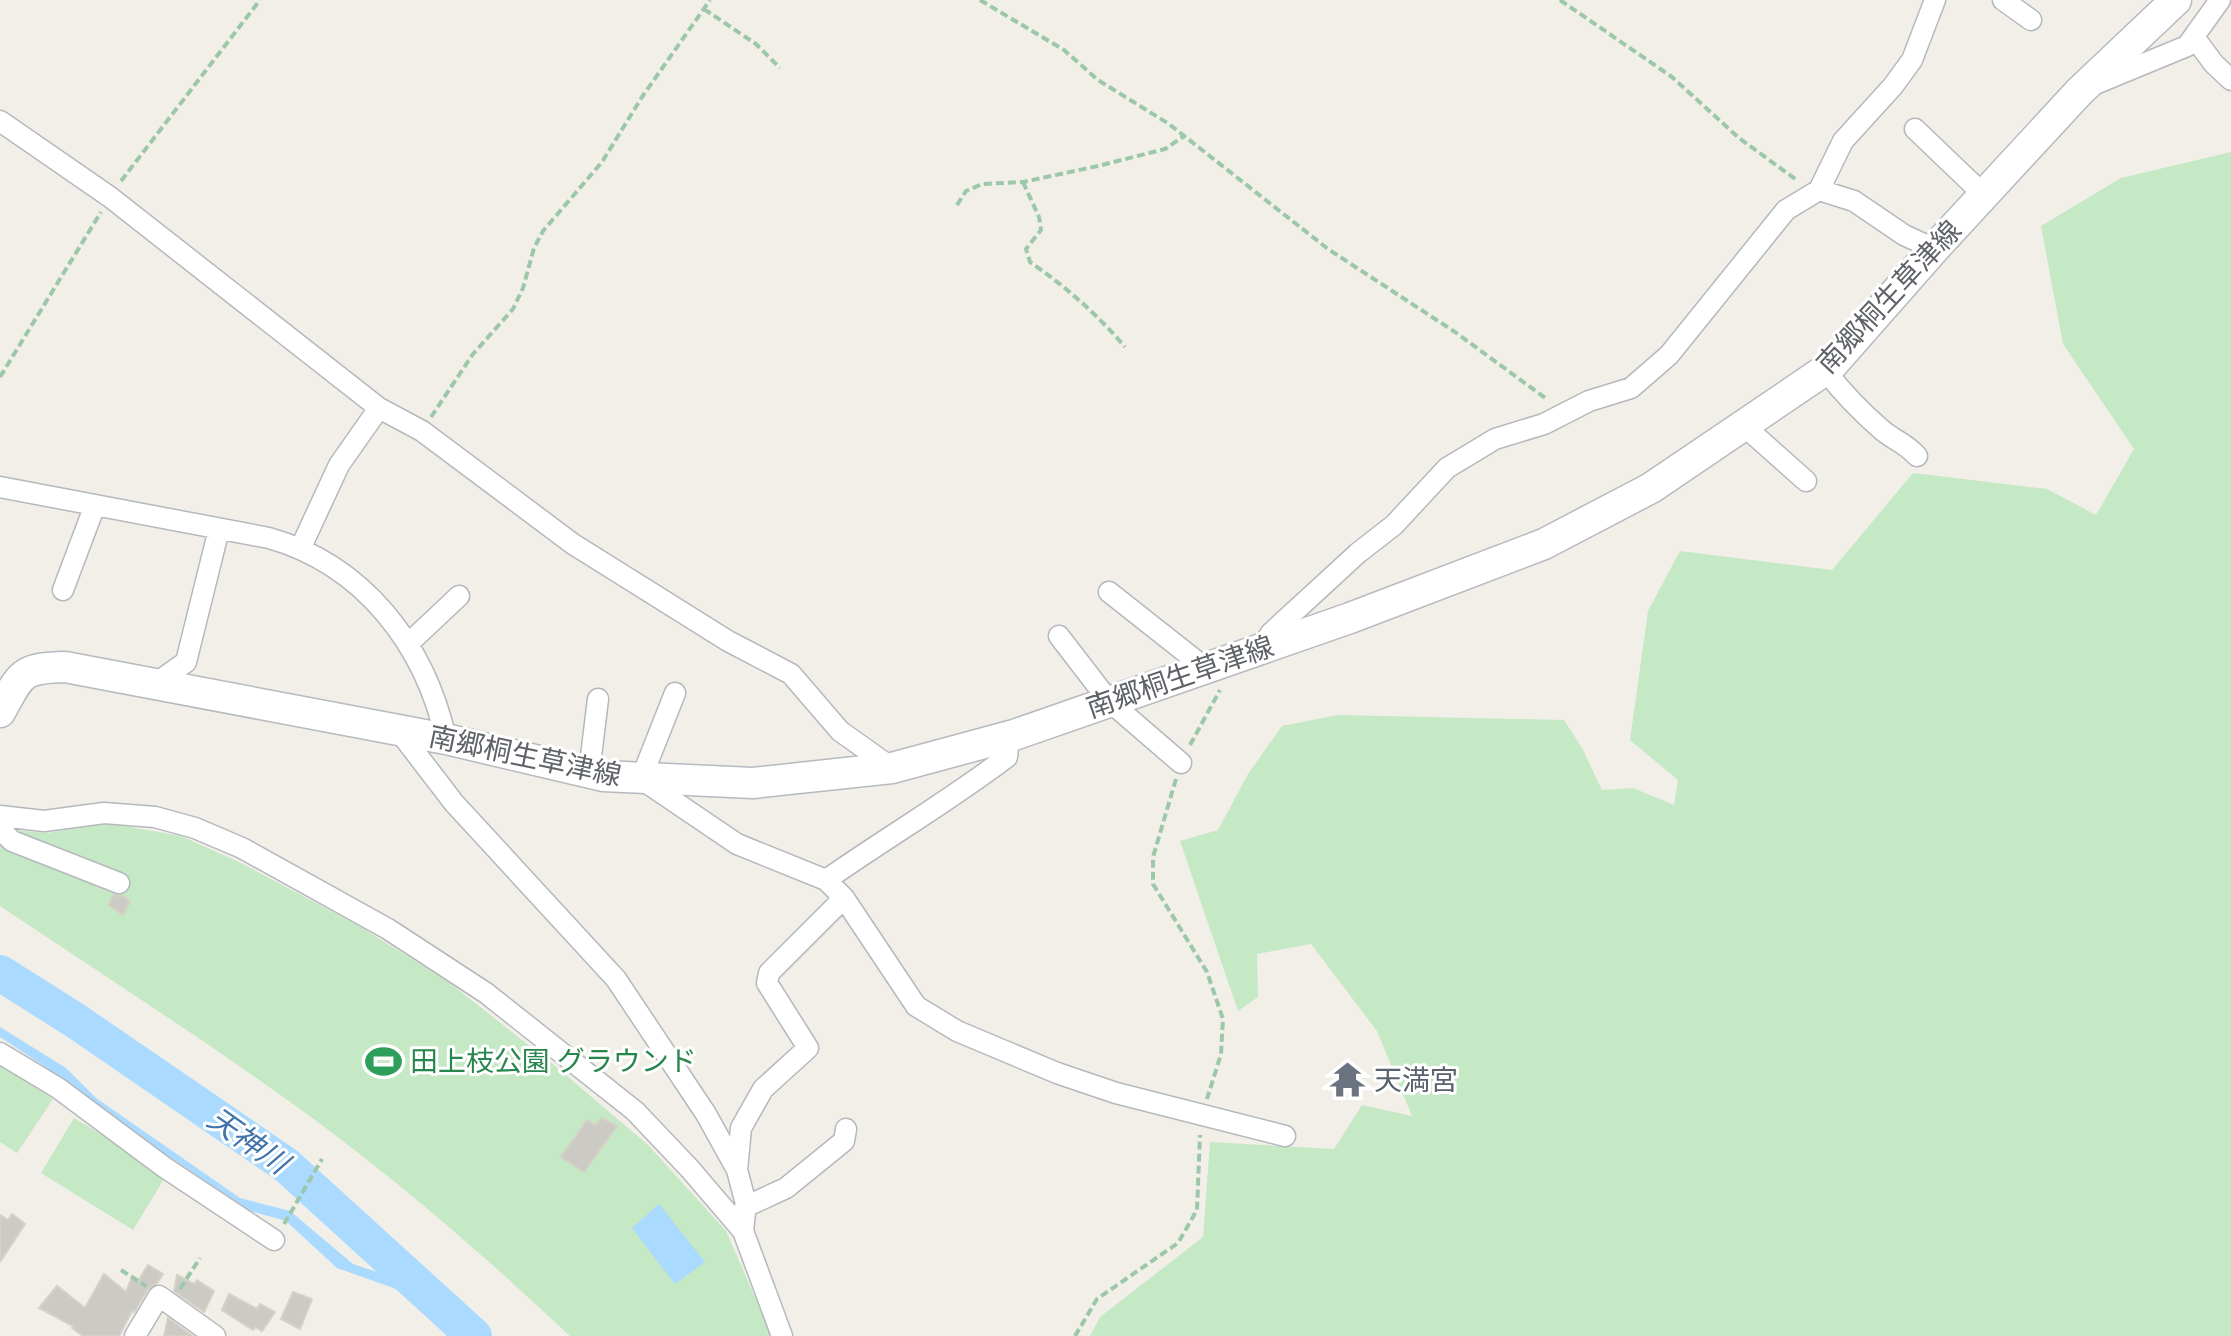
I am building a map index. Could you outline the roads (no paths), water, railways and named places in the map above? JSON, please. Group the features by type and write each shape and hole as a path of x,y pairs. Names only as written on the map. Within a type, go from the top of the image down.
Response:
{"main road":[{"name":"南郷桐生草津線","path":"0,712 10,677 37,668 65,667 446,739 589,773 641,779 753,783 892,768 1009,736 1350,618 1544,544 1651,488 1825,370 2082,90 2176,0"}],"street":[{"path":"1250,652 1358,553 1394,525 1447,468 1495,439 1544,424 1589,401 1631,388 1669,355 1786,210 1819,190 1843,141 1912,60 1935,0"},
{"path":"2003,0 2031,20"},
{"path":"2082,90 2187,46 2220,0"},
{"path":"2194,37 2214,64 2231,80"},
{"path":"0,121 110,197 379,408 422,431 573,544 728,641 791,674 840,731 892,768"},
{"path":"1915,129 1984,195"},
{"path":"1819,190 1854,201 1904,235 1934,249"},
{"path":"1825,370 1842,393 1885,433 1905,443 1917,456"},
{"path":"301,547 339,465 379,408"},
{"path":"1743,425 1806,481"},
{"path":"0,487 301,547 336,568 391,618 428,680 440,710 446,739"},
{"path":"63,590 95,505"},
{"path":"155,684 186,662 219,529"},
{"path":"1109,592 1204,667"},
{"path":"408,644 459,596"},
{"path":"1059,636 1109,701 1181,763"},
{"path":"675,693 641,779 737,844 826,880 844,898 916,1006 957,1031 1057,1073 1116,1093 1285,1136"},
{"path":"589,773 598,699"},
{"path":"398,730 454,803 616,979 706,1114 737,1170 745,1207 743,1231"},
{"path":"826,880 902,827 952,799 1007,757 1009,736"},
{"path":"0,823 104,813 155,817 195,828 242,848 388,929 486,993 635,1111 690,1169 743,1231 782,1336"},
{"path":"0,823 12,841 119,883"},
{"path":"737,1170 741,1128 763,1089 808,1048 767,983 769,973 844,898"},
{"path":"0,1053 58,1088 164,1167 274,1240"},
{"path":"745,1207 786,1188 844,1141 846,1129"},
{"path":"135,1336 159,1296 215,1336"}],"water":[{"path":"0,1027 66,1068 96,1098 240,1198 290,1211 353,1264 427,1289 461,1312 487,1336 466,1336 419,1297 337,1268 286,1221 250,1211 176,1161 119,1130 47,1068 0,1037"},
{"path":"659,1204 705,1262 675,1284 632,1228"}],"waterway":[{"name":"天神川","path":"0,973 73,1019 286,1165 474,1336"}],"place":[{"name":"田上枝公園 グラウンド","path":"384,1061"},
{"name":"天満宮","path":"1348,1080"}]}
